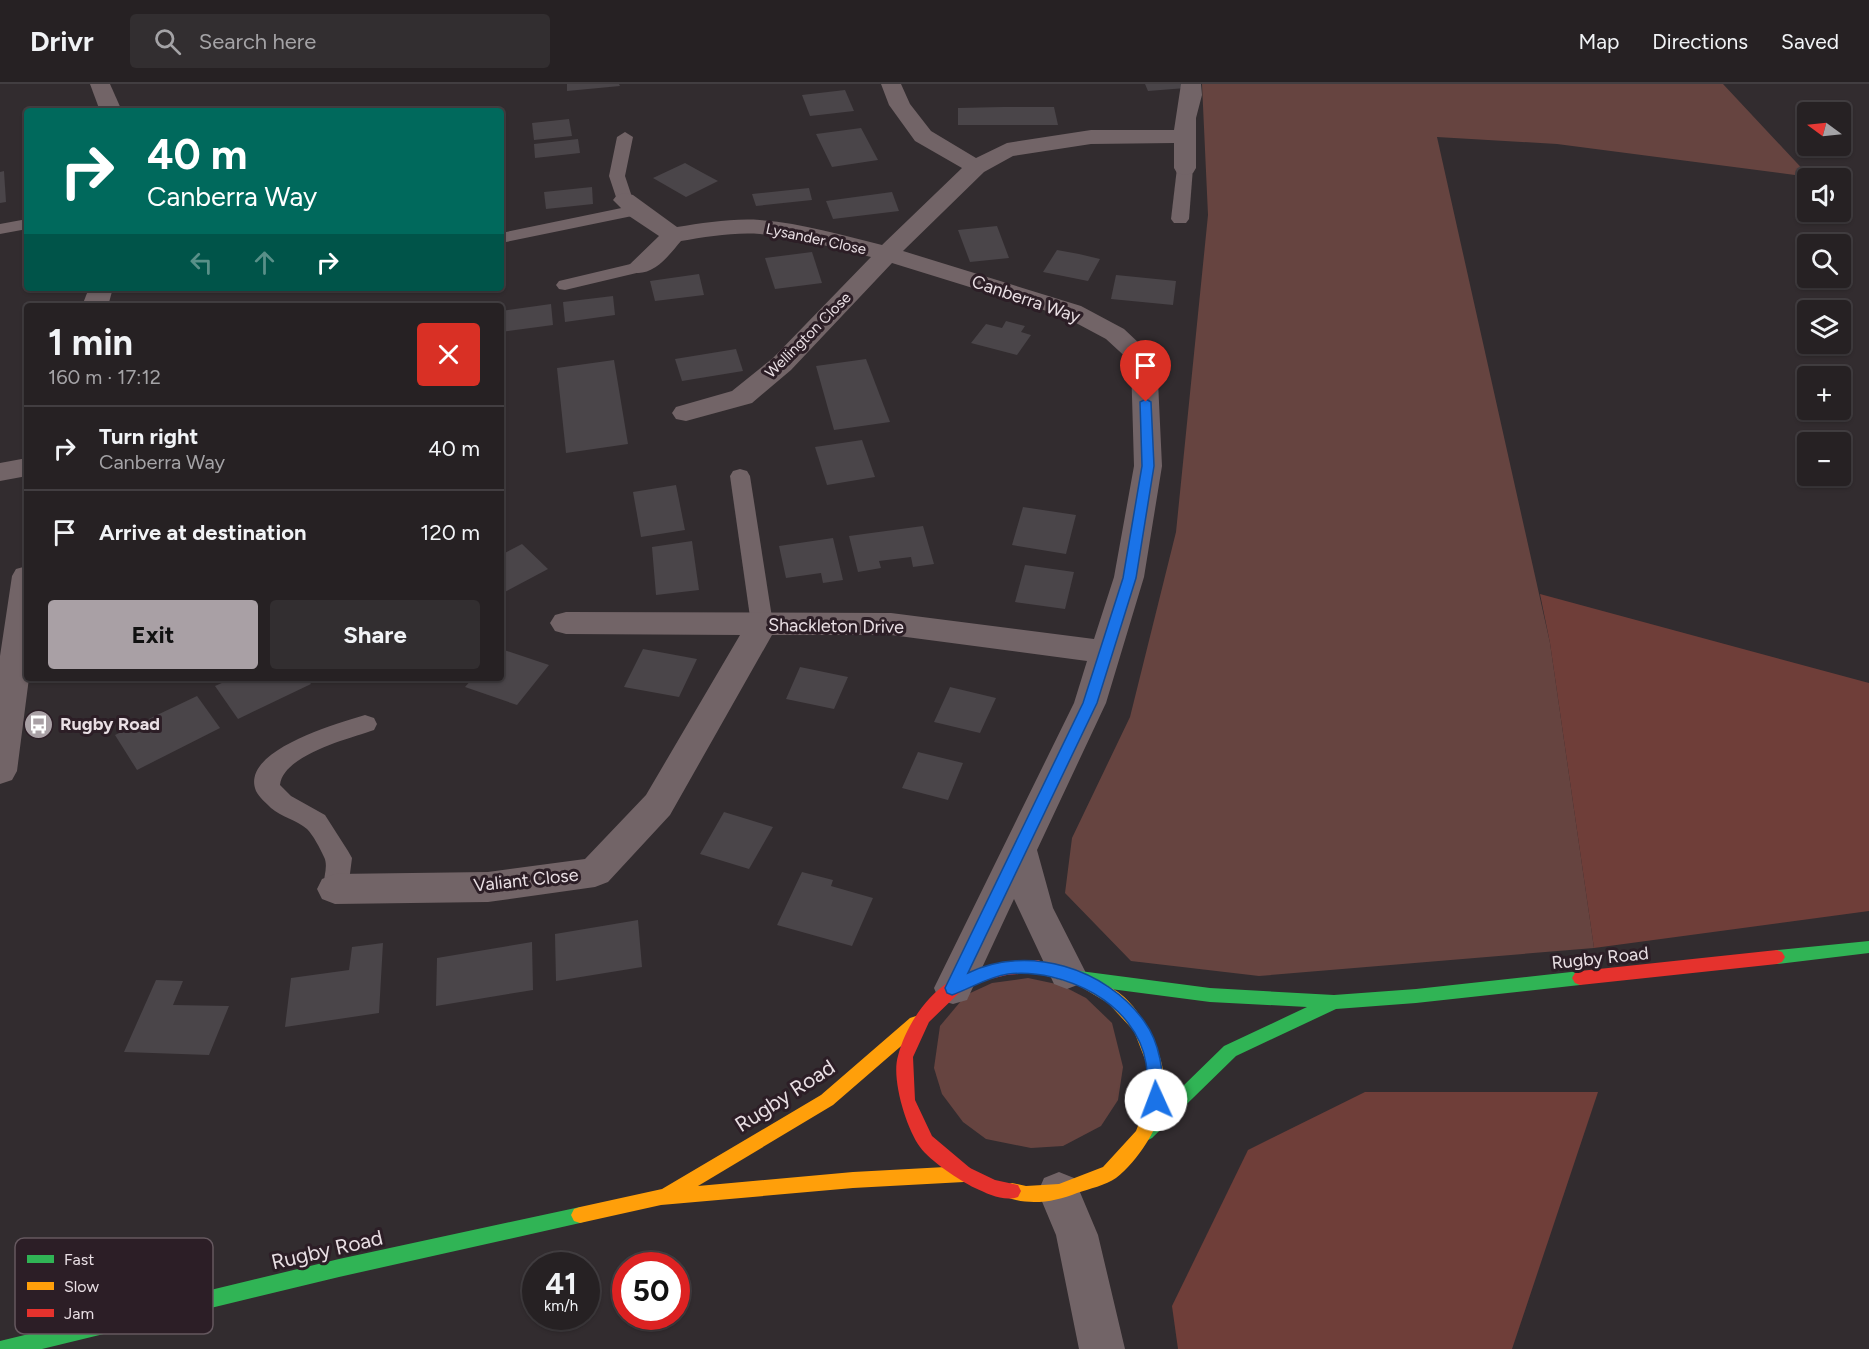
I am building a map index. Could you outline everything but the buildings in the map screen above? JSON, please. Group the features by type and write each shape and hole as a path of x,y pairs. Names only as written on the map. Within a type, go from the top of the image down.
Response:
{"main road":[{"name":"Rugby Road","path":"661,1197 827,1100 952,988 979,975 1007,968 1038,967 1073,975 1210,995 1334,1002 1416,996 1869,947"},
{"path":"1073,975 1114,998 1140,1027 1154,1062 1156,1100 1143,1136"},
{"name":"Rugby Road","path":"213,1298 339,1268 661,1197 853,1180 963,1174 993,1188 1026,1194 1059,1192 1109,1173 1143,1136 1230,1051 1334,1002"},
{"path":"922,1017 905,1057 907,1100 927,1142 963,1174"},
{"name":"Rugby Road","path":"4,1349 66,1334"}],"street":[{"path":"100,84 110,108"},
{"path":"891,84 900,105 923,136 976,167"},
{"path":"1185,168 1185,118 1191,95 1191,84"},
{"name":"Wellington Close","path":"686,413 742,397 782,364 887,254 976,167 1007,150 1080,139 1186,136"},
{"path":"631,205 673,235 657,254 639,267"},
{"name":"Lysander Close","path":"673,235 714,229 760,227 824,238 887,254"},
{"name":"Canberra Way","path":"887,254 1072,311 1115,334 1144,360 1148,466 1129,578 1104,652 1090,703 952,988"},
{"path":"0,472 24,468"},
{"path":"0,771 24,598"},
{"name":"Shackleton Drive","path":"566,622 891,624 1104,652"},
{"name":"Valiant Close","path":"335,889 488,887 595,872 658,805 762,624"},
{"path":"1020,851 1035,908 1073,975"},
{"path":"1059,1192 1077,1235 1102,1349"}],"lane":[{"path":"504,237 631,205 619,190 616,166 626,137"},
{"path":"1180,219 1185,168"},
{"path":"0,229 24,225"},
{"path":"565,285 639,267"},
{"path":"740,477 762,624"},
{"path":"335,889 339,858 316,822 282,803 267,788 269,774 285,758 312,741 365,724"}],"shaded area":[{"path":"1202,84 1723,84 1802,168 1797,168 1797,175 1557,144 1437,137 1550,643 1594,948 1259,976 1131,961 1065,893 1072,838 1130,717 1176,532 1208,215"},
{"path":"1540,594 1869,683 1869,911 1594,948 1550,643"},
{"path":"1028,978 1061,985 1086,998 1112,1023 1123,1067 1118,1100 1101,1126 1063,1146 1031,1148 986,1139 963,1122 942,1094 934,1068 940,1026 966,995 992,983"},
{"path":"1365,1092 1598,1092 1512,1349 1178,1349 1172,1306 1248,1150"}],"traffic: fast":[{"path":"1777,957 1869,947"},
{"path":"1080,978 1210,995 1334,1002 1416,996 1580,978"},
{"path":"1146,1133 1230,1051 1330,1004"},
{"path":"213,1298 580,1215"},
{"path":"4,1349 66,1334"}],"traffic: slow":[{"path":"1012,1191 1026,1194 1059,1192 1109,1173 1143,1136 1156,1100 1154,1062 1140,1027 1114,998 1080,978 1037,967"},
{"path":"668,1194 827,1100 916,1023"},
{"path":"580,1215 661,1197 853,1180 964,1174"}],"traffic: jam":[{"path":"1580,978 1777,957"},
{"path":"1012,1191 993,1188 964,1174 926,1142 907,1100 905,1057 923,1017 953,988 979,975 1007,968 1037,967"}],"place":[{"name":"Rugby Road","path":"39,724"}],"route":[{"path":"1146,402 1148,466 1129,578 1104,652 1090,703 952,988 979,975 1007,968 1038,967 1080,978 1114,998 1140,1027 1154,1062 1156,1100"}]}
